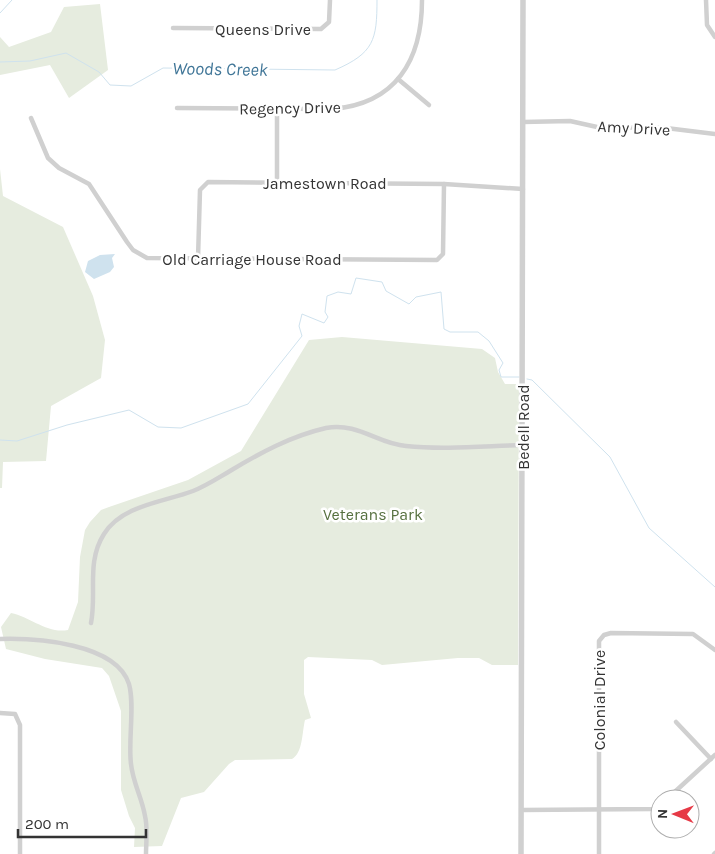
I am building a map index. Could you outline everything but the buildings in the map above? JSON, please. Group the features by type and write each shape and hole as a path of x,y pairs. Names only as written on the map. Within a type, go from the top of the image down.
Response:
{"street":[{"name":"Queens Drive","path":"173,28 321,29 329,22 330,0"},
{"name":"Regency Drive","path":"178,108 278,109 350,107 376,96 398,79 411,60 419,40 422,0"},
{"name":"Bedell Road","path":"521,854 523,0"},
{"path":"706,0 707,25 715,37"},
{"path":"398,79 429,106"},
{"path":"277,183 278,109"},
{"name":"Old Carriage House Road","path":"31,118 48,158 59,168 90,184 133,250 147,258 437,260 443,254 444,184"},
{"name":"Amy Drive","path":"523,122 570,122 597,127 666,128 715,134"},
{"name":"Jamestown Road","path":"198,259 200,190 208,182 444,184 523,189"},
{"path":"91,622 92,575 96,551 112,523 136,509 198,489 282,443 307,433 333,428 364,431 407,446 523,446"},
{"name":"Colonial Drive","path":"598,854 598,644 601,638 611,634 693,634 715,650"},
{"path":"0,639 33,639 82,649 108,658 125,674 131,696 131,764 133,780 146,818 146,854"},
{"path":"0,713 15,714 20,725 20,854"},
{"path":"676,722 711,759"},
{"path":"678,789 715,755"},
{"path":"522,810 650,809"}],"green space":[{"path":"100,4 108,70 69,98 50,65 0,75 0,37 9,47 51,32 64,7"},
{"path":"0,169 3,196 63,227 93,296 105,340 101,378 51,406 46,461 3,462 2,488 0,488"},
{"name":"Veterans Park","path":"342,337 482,349 495,358 498,372 505,384 519,384 518,665 492,665 479,658 458,658 382,665 372,660 308,657 304,660 304,694 311,718 305,720 300,747 296,756 292,759 235,760 229,764 204,792 181,798 162,846 134,847 135,828 121,790 121,711 109,676 102,668 45,659 6,649 1,627 11,613 53,630 68,630 78,602 80,557 85,530 101,510 188,480 241,451 309,340"}],"water":[{"path":"115,254 112,258 114,267 110,272 94,279 85,272 88,261 100,255"}],"waterway":[{"path":"0,13 12,0"},
{"name":"Woods Creek","path":"0,62 30,61 66,53 99,72 110,85 131,86 163,68 335,70 358,58 371,44 376,25 377,0"},
{"path":"0,440 17,441 67,425 129,410 158,427 181,428 248,404 302,336 299,326 302,314 324,323 328,317 325,312 327,296 338,292 351,294 356,278 382,282 386,291 409,304 416,297 441,292 444,329 450,332 478,332 489,341 503,363 499,370 501,377 519,377"},
{"path":"527,379 532,380 610,457 649,528 715,587"}]}
